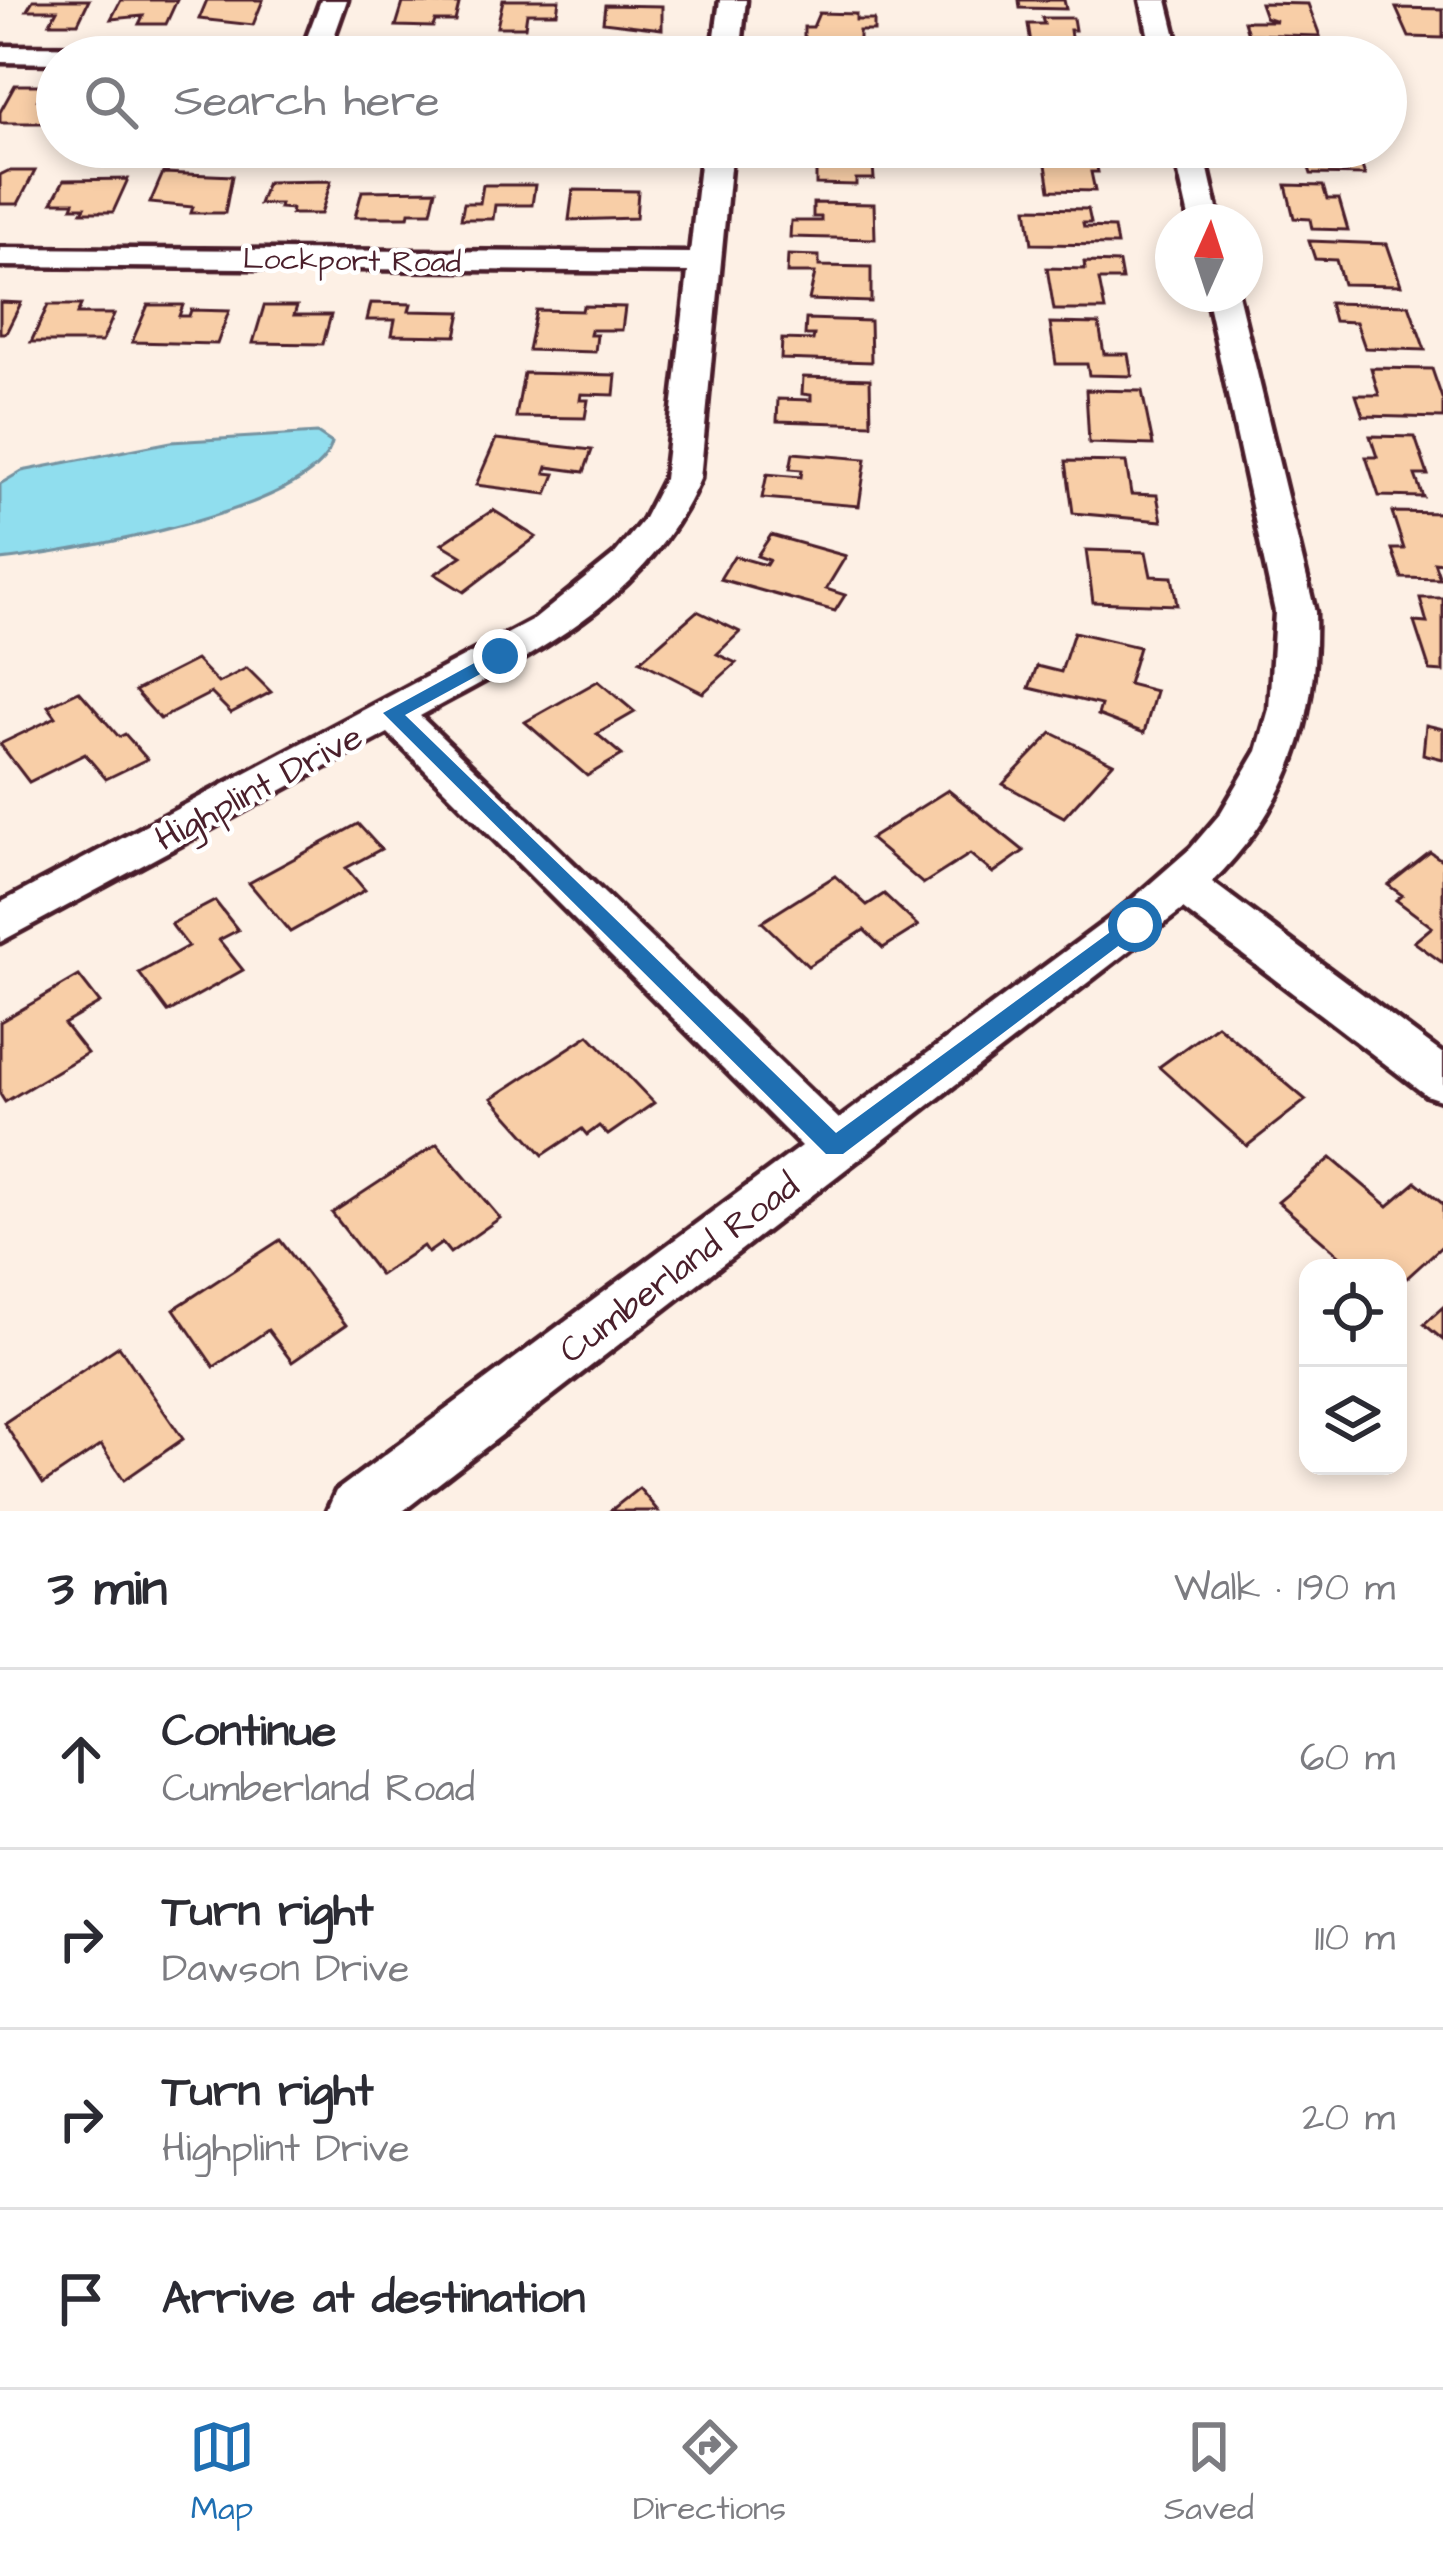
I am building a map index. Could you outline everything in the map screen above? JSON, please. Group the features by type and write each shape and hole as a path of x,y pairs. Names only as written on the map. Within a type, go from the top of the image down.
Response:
{"street":[{"path":"321,36 334,0"},
{"path":"729,36 733,0"},
{"path":"1154,0 1162,36"},
{"path":"0,54 36,54"},
{"name":"Highplint Drive","path":"0,924 583,606 634,558 669,513 682,478 715,168"},
{"path":"1193,168 1201,204"},
{"name":"Lockport Road","path":"0,257 705,263"},
{"name":"Cumberland Road","path":"356,1511 1184,885 1226,841 1276,761 1292,712 1297,665 1295,612 1226,312"},
{"path":"392,713 835,1147"},
{"path":"1184,885 1443,1081"}],"water":[{"path":"317,433 332,443 315,468 282,489 236,508 128,538 0,560 0,484 22,471 171,442"}],"building":[{"path":"33,0 89,0 78,23 50,23 57,10 27,10"},
{"path":"121,0 177,0 166,24 139,24 143,16 111,19"},
{"path":"207,0 263,0 253,25 199,19"},
{"path":"503,0 559,0 557,13 527,13 525,27 497,27"},
{"path":"1019,0 1064,0 1066,9 1020,8"},
{"path":"403,3 459,4 455,21 435,21 433,27 396,26"},
{"path":"1260,3 1308,4 1320,36 1248,34 1244,21 1277,21 1265,17"},
{"path":"605,5 662,6 662,29 603,22"},
{"path":"1396,8 1443,9 1443,38 1409,37"},
{"path":"819,13 856,14 856,20 874,20 874,31 859,31 859,36 804,36 804,27 813,27"},
{"path":"1042,18 1073,18 1075,30 1070,30 1071,36 1030,36 1028,24 1044,24"},
{"path":"15,85 36,85 36,123 0,123 0,112"},
{"path":"816,168 873,168 874,179 856,179 856,185 816,184"},
{"path":"1047,168 1097,168 1098,172 1091,172 1095,191 1050,190"},
{"path":"1309,168 1362,168 1365,175 1311,174"},
{"path":"35,171 18,204 0,204 0,175"},
{"path":"163,173 232,176 225,213 191,213 193,207 150,203"},
{"path":"128,179 113,212 82,212 85,207 72,207 74,202 52,202 64,180"},
{"path":"331,181 321,214 291,214 292,209 279,208 280,204 259,204 267,182"},
{"path":"483,185 535,185 532,205 495,205 493,219 461,219 464,203 480,203"},
{"path":"1286,185 1323,186 1327,199 1339,199 1348,230 1312,229 1310,219 1294,218"},
{"path":"436,190 431,212 355,217 362,191"},
{"path":"573,190 638,191 636,218 569,220"},
{"path":"813,203 874,204 875,239 790,237 791,221 821,221 813,217"},
{"path":"1027,208 1088,209 1091,223 1083,223 1084,227 1114,228 1117,245 1032,244"},
{"path":"1309,241 1387,244 1401,285 1343,284 1336,260 1315,259"},
{"path":"788,255 819,256 819,266 871,267 871,302 809,300 815,273 787,273"},
{"path":"1084,262 1119,263 1122,280 1099,280 1105,310 1054,310 1047,268 1085,269"},
{"path":"0,302 21,303 6,333 0,333"},
{"path":"371,303 411,304 409,311 461,312 456,336 392,335 395,320 367,320"},
{"path":"1329,303 1409,305 1425,350 1365,348 1356,322 1334,321"},
{"path":"48,305 81,305 77,314 114,314 102,342 31,342"},
{"path":"148,305 183,305 179,316 189,316 191,310 229,311 217,344 132,342"},
{"path":"264,306 297,306 294,315 331,315 323,344 253,343"},
{"path":"583,306 625,307 622,330 591,330 590,335 597,335 595,352 528,350 536,310 582,311"},
{"path":"806,319 870,321 871,362 781,359 782,339 813,340 814,335 805,335"},
{"path":"1050,323 1099,324 1104,354 1128,354 1132,376 1089,375 1087,364 1056,364"},
{"path":"1371,368 1432,369 1443,401 1443,418 1363,416 1356,395 1379,395"},
{"path":"524,373 616,375 614,395 581,394 580,400 588,400 585,418 516,417"},
{"path":"803,377 870,379 871,424 777,421 778,399 811,400 811,395 802,394"},
{"path":"1086,390 1142,391 1153,445 1089,443"},
{"path":"1370,436 1415,437 1428,475 1415,475 1423,497 1379,496 1366,457 1377,457"},
{"path":"496,439 592,450 584,472 547,467 545,473 555,474 547,494 476,485"},
{"path":"793,453 866,459 859,506 762,498 767,474 801,477 802,470 790,469"},
{"path":"1066,461 1126,462 1131,494 1157,495 1162,521 1073,513"},
{"path":"493,510 536,537 464,592 435,574 462,556 442,544"},
{"path":"1392,512 1443,513 1443,563 1434,562 1440,579 1402,578 1392,549 1404,549"},
{"path":"771,535 846,556 826,589 845,595 835,611 720,579 734,556 766,565 769,560 757,556"},
{"path":"1086,550 1146,552 1151,576 1172,577 1177,605 1093,602"},
{"path":"1420,598 1443,598 1443,672 1430,671 1414,622 1427,623"},
{"path":"697,611 740,632 717,654 736,663 703,693 640,661"},
{"path":"1074,632 1139,647 1128,684 1156,691 1144,733 1098,715 1101,705 1029,688 1037,666 1061,672"},
{"path":"196,660 218,683 247,668 271,692 231,713 211,693 160,719 135,691"},
{"path":"598,681 635,712 597,734 622,755 587,776 525,722"},
{"path":"79,691 119,737 125,734 147,759 106,779 85,754 29,782 0,744 56,717 48,706"},
{"path":"1426,725 1443,729 1443,759 1423,754"},
{"path":"1052,733 1113,763 1064,817 1003,784"},
{"path":"948,790 1024,851 993,873 970,854 923,884 870,839"},
{"path":"358,824 381,849 346,868 365,890 290,932 249,883"},
{"path":"1430,852 1443,861 1443,963 1414,942 1432,927 1396,900 1402,895 1388,885"},
{"path":"835,876 867,905 884,894 918,926 883,948 864,930 808,966 762,922"},
{"path":"215,901 238,930 219,940 243,970 168,1012 139,973 188,946 171,924"},
{"path":"79,976 100,1003 64,1024 87,1053 5,1102 0,1094 0,1022"},
{"path":"1217,1025 1306,1100 1247,1146 1159,1067"},
{"path":"589,1035 654,1103 608,1135 599,1126 587,1135 582,1129 543,1155 492,1098"},
{"path":"437,1144 500,1218 450,1253 442,1243 428,1253 423,1246 380,1275 332,1213"},
{"path":"1331,1158 1388,1206 1416,1182 1443,1204 1443,1245 1407,1278 1407,1259 1344,1259 1278,1202"},
{"path":"280,1240 346,1325 292,1362 268,1330 214,1367 174,1309"},
{"path":"1443,1307 1443,1340 1424,1324"},
{"path":"119,1346 183,1439 124,1480 101,1445 43,1484 4,1423"},
{"path":"639,1488 658,1511 610,1511"}],"route":[{"path":"500,656 392,713 835,1147 1135,925"}]}
